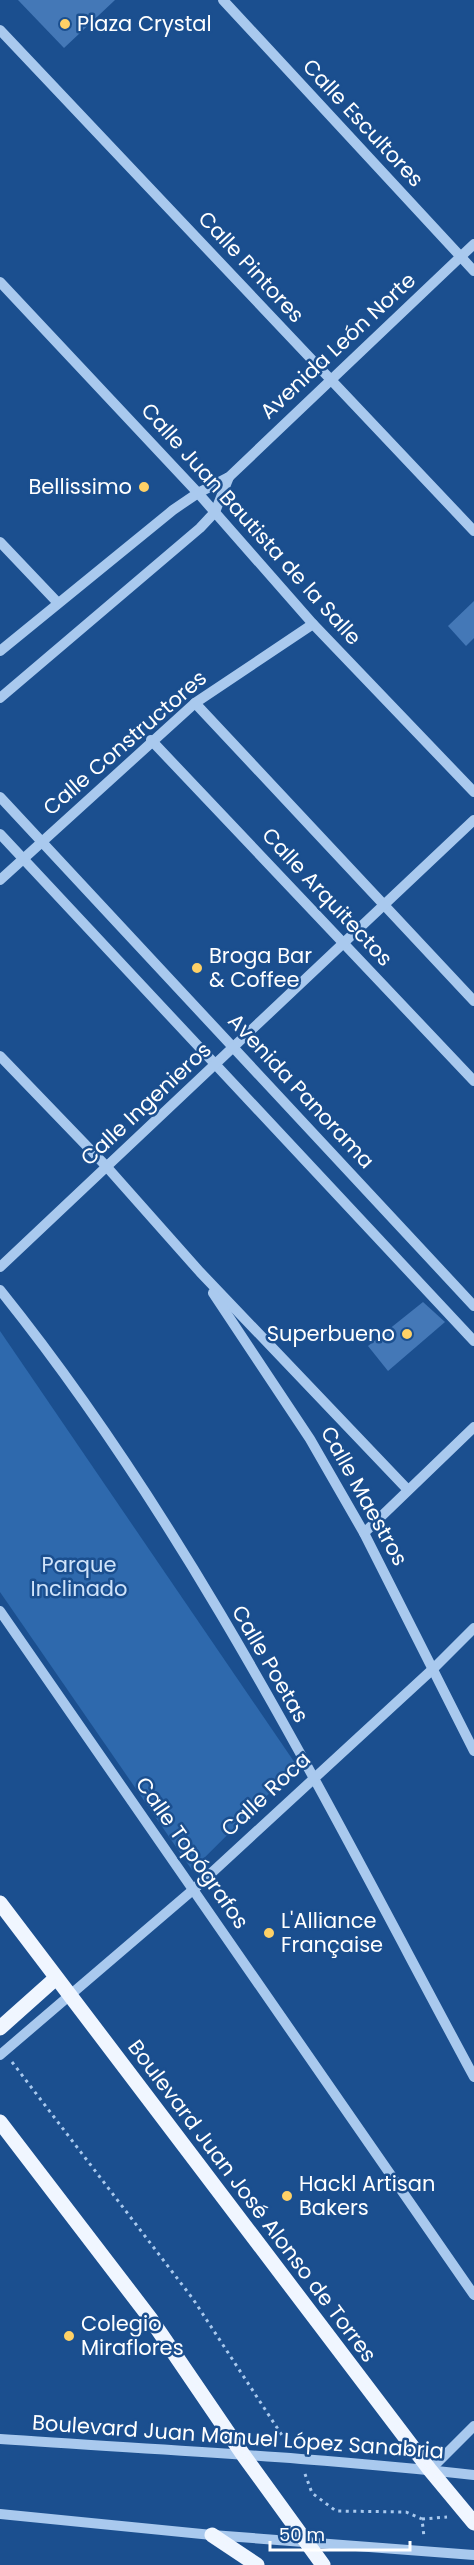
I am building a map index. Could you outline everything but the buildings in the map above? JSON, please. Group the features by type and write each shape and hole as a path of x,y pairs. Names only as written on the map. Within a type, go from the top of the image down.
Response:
{"main road":[{"name":"Boulevard Juan José Alonso de Torres","path":"0,1904 430,2470 474,2523"},
{"path":"0,2028 56,1978"},
{"path":"0,2121 150,2318 244,2456 323,2565"},
{"path":"212,2535 257,2565"}],"street":[{"name":"Calle Escultores","path":"223,0 474,272"},
{"name":"Calle Pintores","path":"0,30 474,531"},
{"name":"Avenida León Norte","path":"0,651 198,493 229,477 474,244"},
{"name":"Calle Juan Bautista de la Salle","path":"0,282 198,493 313,624 474,792"},
{"name":"Avenida León Norte","path":"0,698 200,528 214,512 229,477"},
{"path":"0,542 58,603"},
{"name":"Calle Constructores","path":"0,880 151,740 195,703 313,624"},
{"name":"Calle Arquitectos","path":"195,703 474,1001"},
{"name":"Calle Arquitectos","path":"151,740 474,1081"},
{"name":"Avenida Panorama","path":"0,797 474,1306"},
{"name":"Calle Ingenieros","path":"0,1267 235,1048 474,820"},
{"name":"Avenida Panorama","path":"0,834 474,1341"},
{"name":"Calle Maestros","path":"0,1056 106,1166 200,1272 408,1490"},
{"name":"Calle Maestros","path":"200,1272 285,1399 364,1533 474,1750"},
{"name":"Calle Poetas","path":"0,1290 58,1362 159,1512 313,1776 474,2077"},
{"path":"364,1533 474,1427"},
{"name":"Calle Topógrafos","path":"0,1611 474,2295"},
{"name":"Calle Roca","path":"2,2054 194,1889 313,1776 434,1668 474,1628"},
{"path":"430,2470 474,2426"},
{"name":"Boulevard Juan Manuel López Sanabria","path":"0,2439 244,2456 296,2457 474,2475"},
{"path":"0,2514 212,2535 474,2555"}],"path":[{"path":"2,2054 193,2299 296,2457 312,2493 336,2511 406,2512 422,2519 425,2551"}],"green space":[{"name":"Parque Inclinado","path":"0,1331 297,1766 192,1870 0,1592"}],"place":[{"name":"Plaza Crystal","path":"65,24"},
{"name":"Bellissimo","path":"144,487"},
{"name":"Broga Bar & Coffee","path":"197,968"},
{"name":"Superbueno","path":"407,1334"},
{"name":"L'Alliance Française","path":"269,1933"},
{"name":"Hackl Artisan Bakers","path":"287,2196"},
{"name":"Colegio Miraflores","path":"69,2336"}]}
